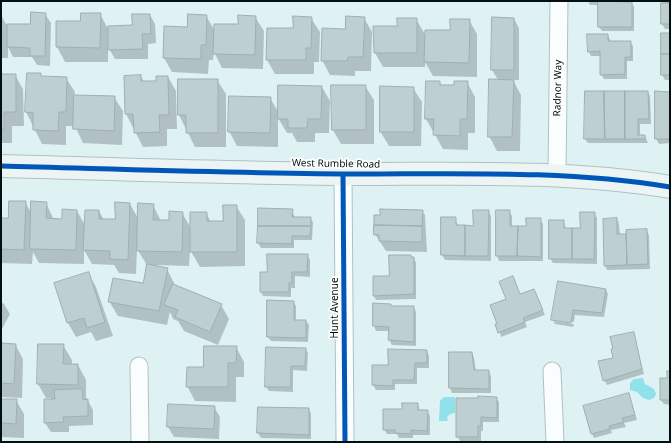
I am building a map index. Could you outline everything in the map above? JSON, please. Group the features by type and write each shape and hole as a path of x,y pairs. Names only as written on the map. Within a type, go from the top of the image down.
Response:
{"street":[{"name":"Radnor Way","path":"557,175 560,1"},
{"name":"West Rumble Road","path":"1,166 343,174 557,175 608,178 670,187"},
{"name":"Hunt Avenue","path":"343,174 345,442"},
{"path":"139,366 140,442"},
{"path":"552,371 555,442"}],"water":[{"path":"643,378 645,384 654,389 656,394 654,398 649,400 643,398 637,392 630,390 630,383 634,379"},
{"path":"444,397 455,397 455,413 450,414 447,417 448,421 439,421 440,401"}],"building":[{"path":"598,1 632,2 632,27 598,27"},
{"path":"661,3 670,3 670,24 661,24"},
{"path":"31,12 46,13 45,56 30,56 30,48 7,47 7,24 30,24"},
{"path":"81,13 101,13 100,48 56,47 56,21 80,21"},
{"path":"132,14 150,14 151,34 142,34 143,49 108,50 108,26 132,25"},
{"path":"188,14 207,15 206,45 201,45 201,59 163,58 164,26 187,27"},
{"path":"238,15 256,16 255,55 213,54 214,24 238,24"},
{"path":"293,16 312,17 311,48 306,48 306,60 266,60 267,28 293,28"},
{"path":"346,16 365,17 363,57 348,57 347,61 321,61 322,28 345,29"},
{"path":"492,17 514,18 514,70 491,70"},
{"path":"397,18 417,18 417,53 374,53 373,26 397,26"},
{"path":"450,19 470,19 469,63 424,62 425,30 450,30"},
{"path":"661,33 670,33 670,54 661,54"},
{"path":"587,34 608,34 608,41 631,41 631,57 625,57 625,74 600,75 600,51 588,52"},
{"path":"661,54 670,54 670,75 661,75"},
{"path":"27,73 41,73 41,76 67,77 66,112 59,112 58,131 33,130 33,113 25,112"},
{"path":"1,74 16,74 16,112 4,112 4,129 1,129"},
{"path":"141,75 141,81 156,81 156,76 168,76 169,115 159,115 160,132 134,133 133,114 125,114 124,76"},
{"path":"178,79 218,79 218,133 186,133 186,115 178,115"},
{"path":"489,79 514,80 512,137 488,137"},
{"path":"426,81 440,81 440,85 454,85 454,81 468,81 467,119 460,119 460,136 433,135 434,119 425,119"},
{"path":"278,85 322,86 321,119 308,119 307,128 288,128 288,119 278,119"},
{"path":"331,85 366,85 366,130 332,130"},
{"path":"380,86 414,87 414,132 380,132"},
{"path":"585,91 604,91 605,139 584,139"},
{"path":"604,91 625,91 625,139 605,139"},
{"path":"625,91 648,91 649,119 638,119 638,135 645,135 645,139 625,139"},
{"path":"655,91 670,92 670,139 655,139"},
{"path":"74,95 115,96 114,131 73,129"},
{"path":"229,96 271,97 270,133 228,132"},
{"path":"9,201 26,201 24,250 1,249 1,218 8,218"},
{"path":"31,201 47,202 46,218 62,219 62,209 77,210 76,250 30,249"},
{"path":"115,202 130,203 128,260 110,259 110,251 83,250 85,210 99,210 99,219 115,219"},
{"path":"138,203 154,204 153,220 169,220 169,211 183,212 182,252 137,251"},
{"path":"223,205 237,205 237,252 190,252 190,212 207,212 207,221 223,221"},
{"path":"258,208 293,209 292,217 311,217 311,226 258,226"},
{"path":"380,209 423,210 422,226 374,225 374,215 380,215"},
{"path":"473,210 489,210 488,256 465,256 465,225 473,226"},
{"path":"496,210 510,210 510,226 518,226 517,256 496,256"},
{"path":"580,212 595,212 594,259 572,259 572,228 580,228"},
{"path":"441,217 456,217 456,225 465,225 465,256 441,255"},
{"path":"526,218 541,218 541,257 517,256 518,226 526,226"},
{"path":"617,218 617,234 626,234 627,265 604,266 603,219"},
{"path":"549,220 564,220 564,228 572,228 572,259 549,259"},
{"path":"374,225 422,226 422,242 379,241 379,235 374,235"},
{"path":"258,226 311,226 310,236 292,236 292,244 257,243"},
{"path":"647,229 648,264 627,265 626,230"},
{"path":"267,254 308,254 307,272 292,272 292,283 289,283 289,292 260,292 260,272 267,272"},
{"path":"389,255 411,255 411,257 414,257 414,294 373,296 373,276 389,276"},
{"path":"147,264 168,268 159,311 108,302 113,278 143,283"},
{"path":"89,272 105,322 87,328 84,318 67,323 54,283"},
{"path":"513,276 520,294 534,289 543,310 523,318 525,322 498,333 495,324 497,324 490,305 506,299 499,282"},
{"path":"558,281 606,289 602,313 573,310 571,323 551,320"},
{"path":"173,284 222,304 210,332 175,317 178,310 164,305"},
{"path":"267,300 294,301 294,320 306,320 306,338 267,337"},
{"path":"373,303 391,304 391,306 414,306 414,342 388,340 389,327 373,326"},
{"path":"634,332 642,369 603,381 598,361 613,358 611,349 613,349 610,337"},
{"path":"1,343 16,344 14,384 1,383"},
{"path":"38,344 64,344 63,364 78,364 78,385 37,384"},
{"path":"204,346 237,346 236,363 228,363 228,387 186,387 187,367 203,367"},
{"path":"266,347 306,348 305,366 291,366 291,387 265,387"},
{"path":"388,349 427,350 427,363 415,363 414,380 393,380 393,386 372,385 372,365 388,365"},
{"path":"449,352 472,352 474,370 489,370 489,389 449,388"},
{"path":"667,371 670,371 670,400 660,400 660,378 667,378"},
{"path":"82,389 83,400 88,399 88,416 63,417 64,422 44,423 44,399 55,399 54,390"},
{"path":"629,393 635,415 622,418 624,422 609,426 610,429 591,434 583,406"},
{"path":"478,396 497,397 497,418 481,417 481,426 478,426 478,437 456,437 456,398 478,398"},
{"path":"1,399 17,399 16,424 1,423"},
{"path":"402,403 418,403 418,410 428,410 427,431 411,430 411,434 395,433 395,430 383,430 383,409 402,409"},
{"path":"168,404 215,406 214,429 167,427"},
{"path":"258,407 309,408 309,435 257,433"}],"cycle path":[{"path":"1,166 222,172 552,175 670,187"},
{"path":"343,174 345,442"}]}
